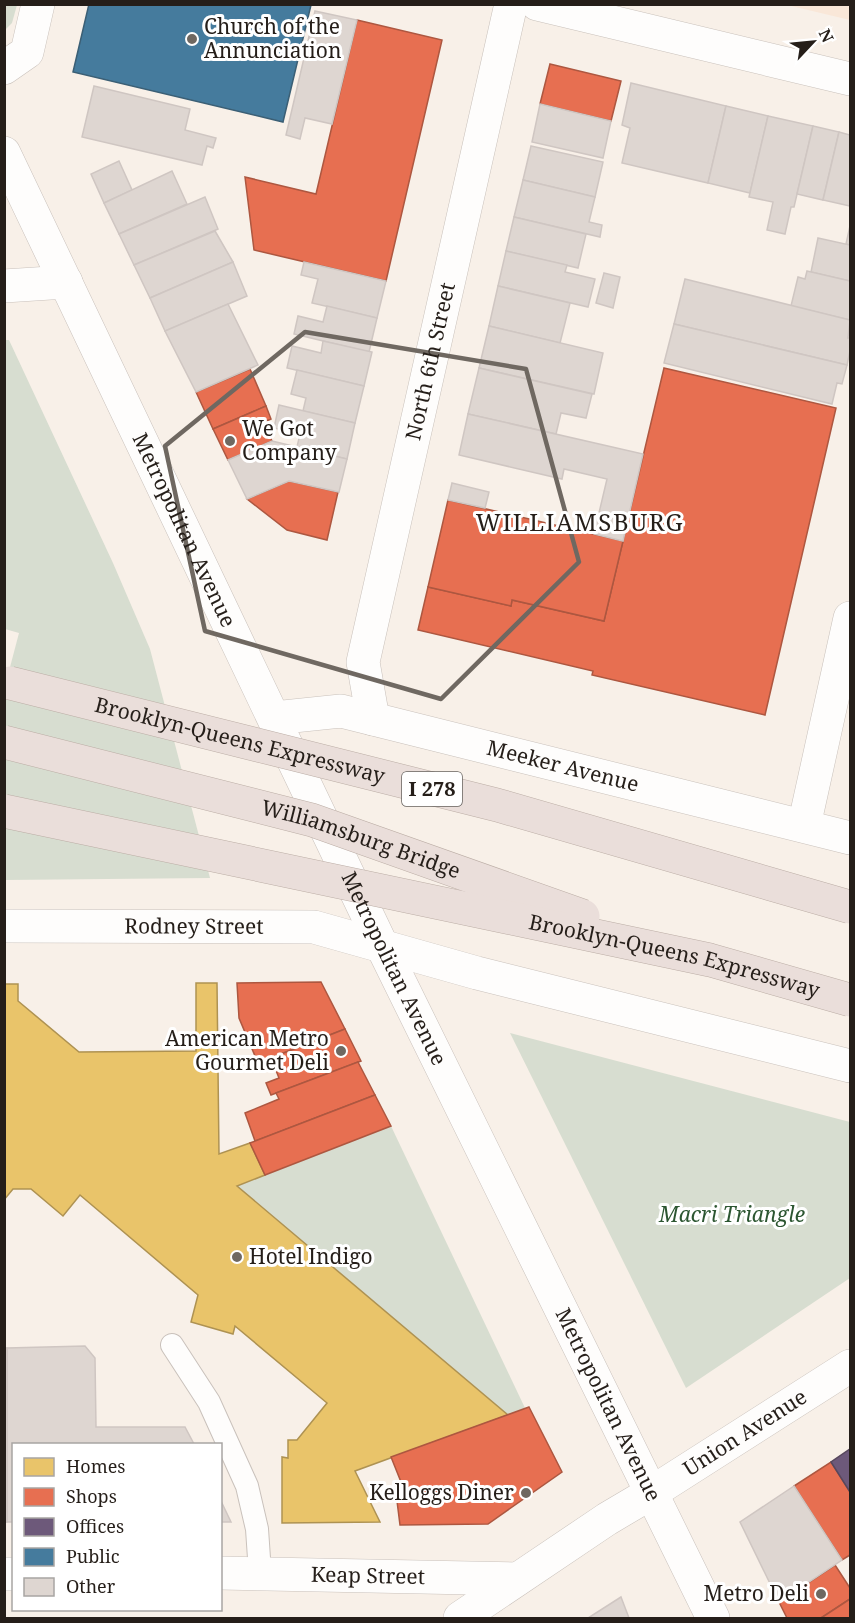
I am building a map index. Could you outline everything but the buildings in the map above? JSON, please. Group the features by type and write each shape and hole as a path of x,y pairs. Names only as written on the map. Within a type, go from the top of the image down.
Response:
{"highway":[{"name":"Brooklyn-Queens Expressway","path":"10,683 497,806 850,907"},
{"name":"Williamsburg Bridge","path":"4,742 312,820 710,960"},
{"name":"Brooklyn-Queens Expressway","path":"4,811 710,960 850,1000"}],"main road":[{"path":"4,68 27,52 38,4"},
{"name":"North 6th Street","path":"373,719 363,662 511,4"},
{"path":"537,4 850,79"},
{"name":"Metropolitan Avenue","path":"4,153 383,948 713,1618"},
{"path":"4,286 66,282"},
{"path":"804,826 850,618"},
{"name":"Meeker Avenue","path":"274,718 341,711 850,838"},
{"name":"Rodney Street","path":"4,926 314,927 383,948"},
{"path":"383,948 850,1066"},
{"name":"Union Avenue","path":"460,1618 607,1519 850,1366"},
{"name":"Keap Street","path":"222,1573 517,1579"}],"lane":[{"path":"172,1345 209,1402 247,1486 257,1529 260,1573"}],"highlighted area":[{"path":"305,332 526,369 579,562 441,699 205,631 165,446"}],"shaded area":[{"path":"787,5 850,5 850,20"}],"green space":[{"path":"5,4 17,5 12,23 5,30"},
{"path":"5,340 9,340 113,563 150,649 210,878 5,880 4,690 19,633 5,629"},
{"name":"Macri Triangle","path":"510,1033 850,1122 850,1278 686,1388"},
{"path":"391,1126 525,1408 508,1415 237,1186"}],"place":[{"name":"Church of the Annunciation","path":"192,39"},
{"name":"We Got Company","path":"230,441"},
{"name":"American Metro Gourmet Deli","path":"341,1051"},
{"name":"Hotel Indigo","path":"237,1257"},
{"name":"Kelloggs Diner","path":"526,1493"},
{"name":"Metro Deli","path":"821,1594"}],"district":[{"name":"WILLIAMSBURG","path":"580,523"}]}
